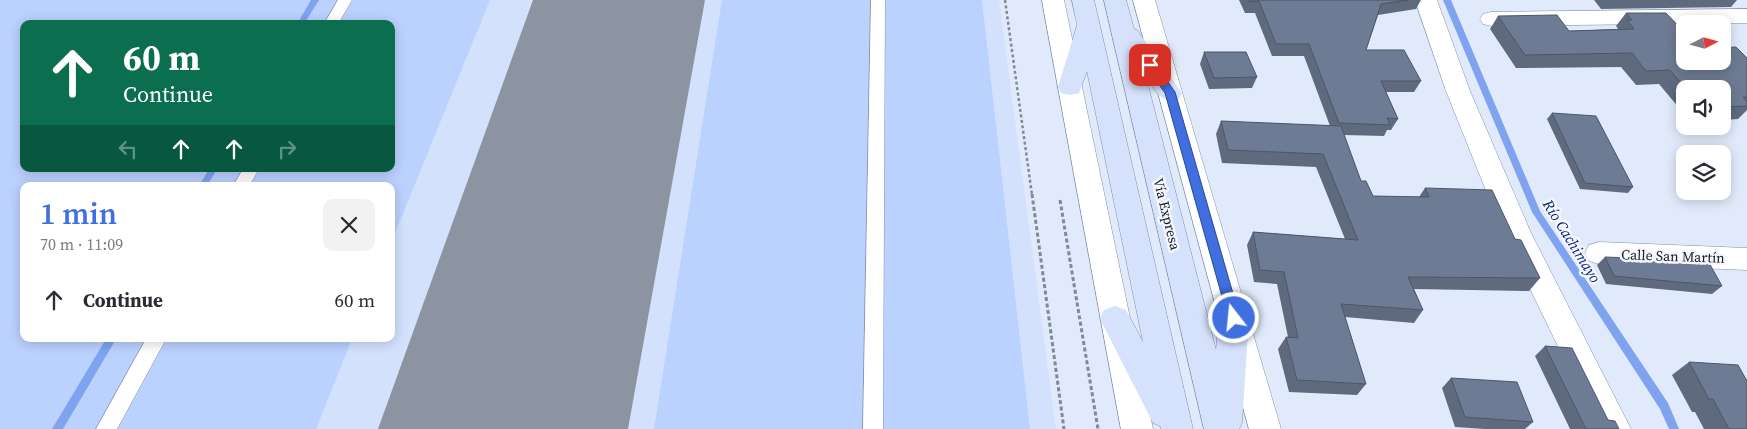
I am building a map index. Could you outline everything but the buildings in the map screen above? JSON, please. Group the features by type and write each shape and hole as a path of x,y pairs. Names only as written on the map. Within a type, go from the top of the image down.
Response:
{"main road":[{"path":"1054,0 1136,429"},
{"path":"1144,0 1265,429"},
{"path":"1426,0 1458,91 1517,232 1615,429"},
{"path":"1740,0 1747,9"},
{"path":"1070,88 1086,12"},
{"path":"1086,12 1177,429"},
{"path":"1117,12 1170,92"},
{"name":"Vía Expresa","path":"1117,12 1220,429"},
{"path":"1491,19 1747,16"},
{"name":"Calle San Martín","path":"1598,253 1747,259"},
{"path":"1115,318 1172,429"},
{"path":"1226,429 1234,318"}],"lane":[{"path":"334,20 345,0"},
{"path":"873,429 878,0"},
{"path":"106,429 154,342"}],"path":[{"path":"1005,0 1064,429"},
{"path":"1059,195 1098,429"}],"shaded area":[{"path":"0,0 999,0 1056,429 0,429"},
{"path":"0,0 490,0 395,233 395,182 20,182 20,342 351,342 316,429 0,429"},
{"path":"722,0 982,0 1030,429 654,429"}],"waterway":[{"path":"302,20 315,0"},
{"name":"Río Cachimayo","path":"1447,0 1536,212 1664,406 1674,429"},
{"path":"205,182 211,172"},
{"path":"57,429 109,342"}],"runway":[{"path":"503,429 619,0"}],"route":[{"path":"1150,65 1170,92 1234,318"}]}
